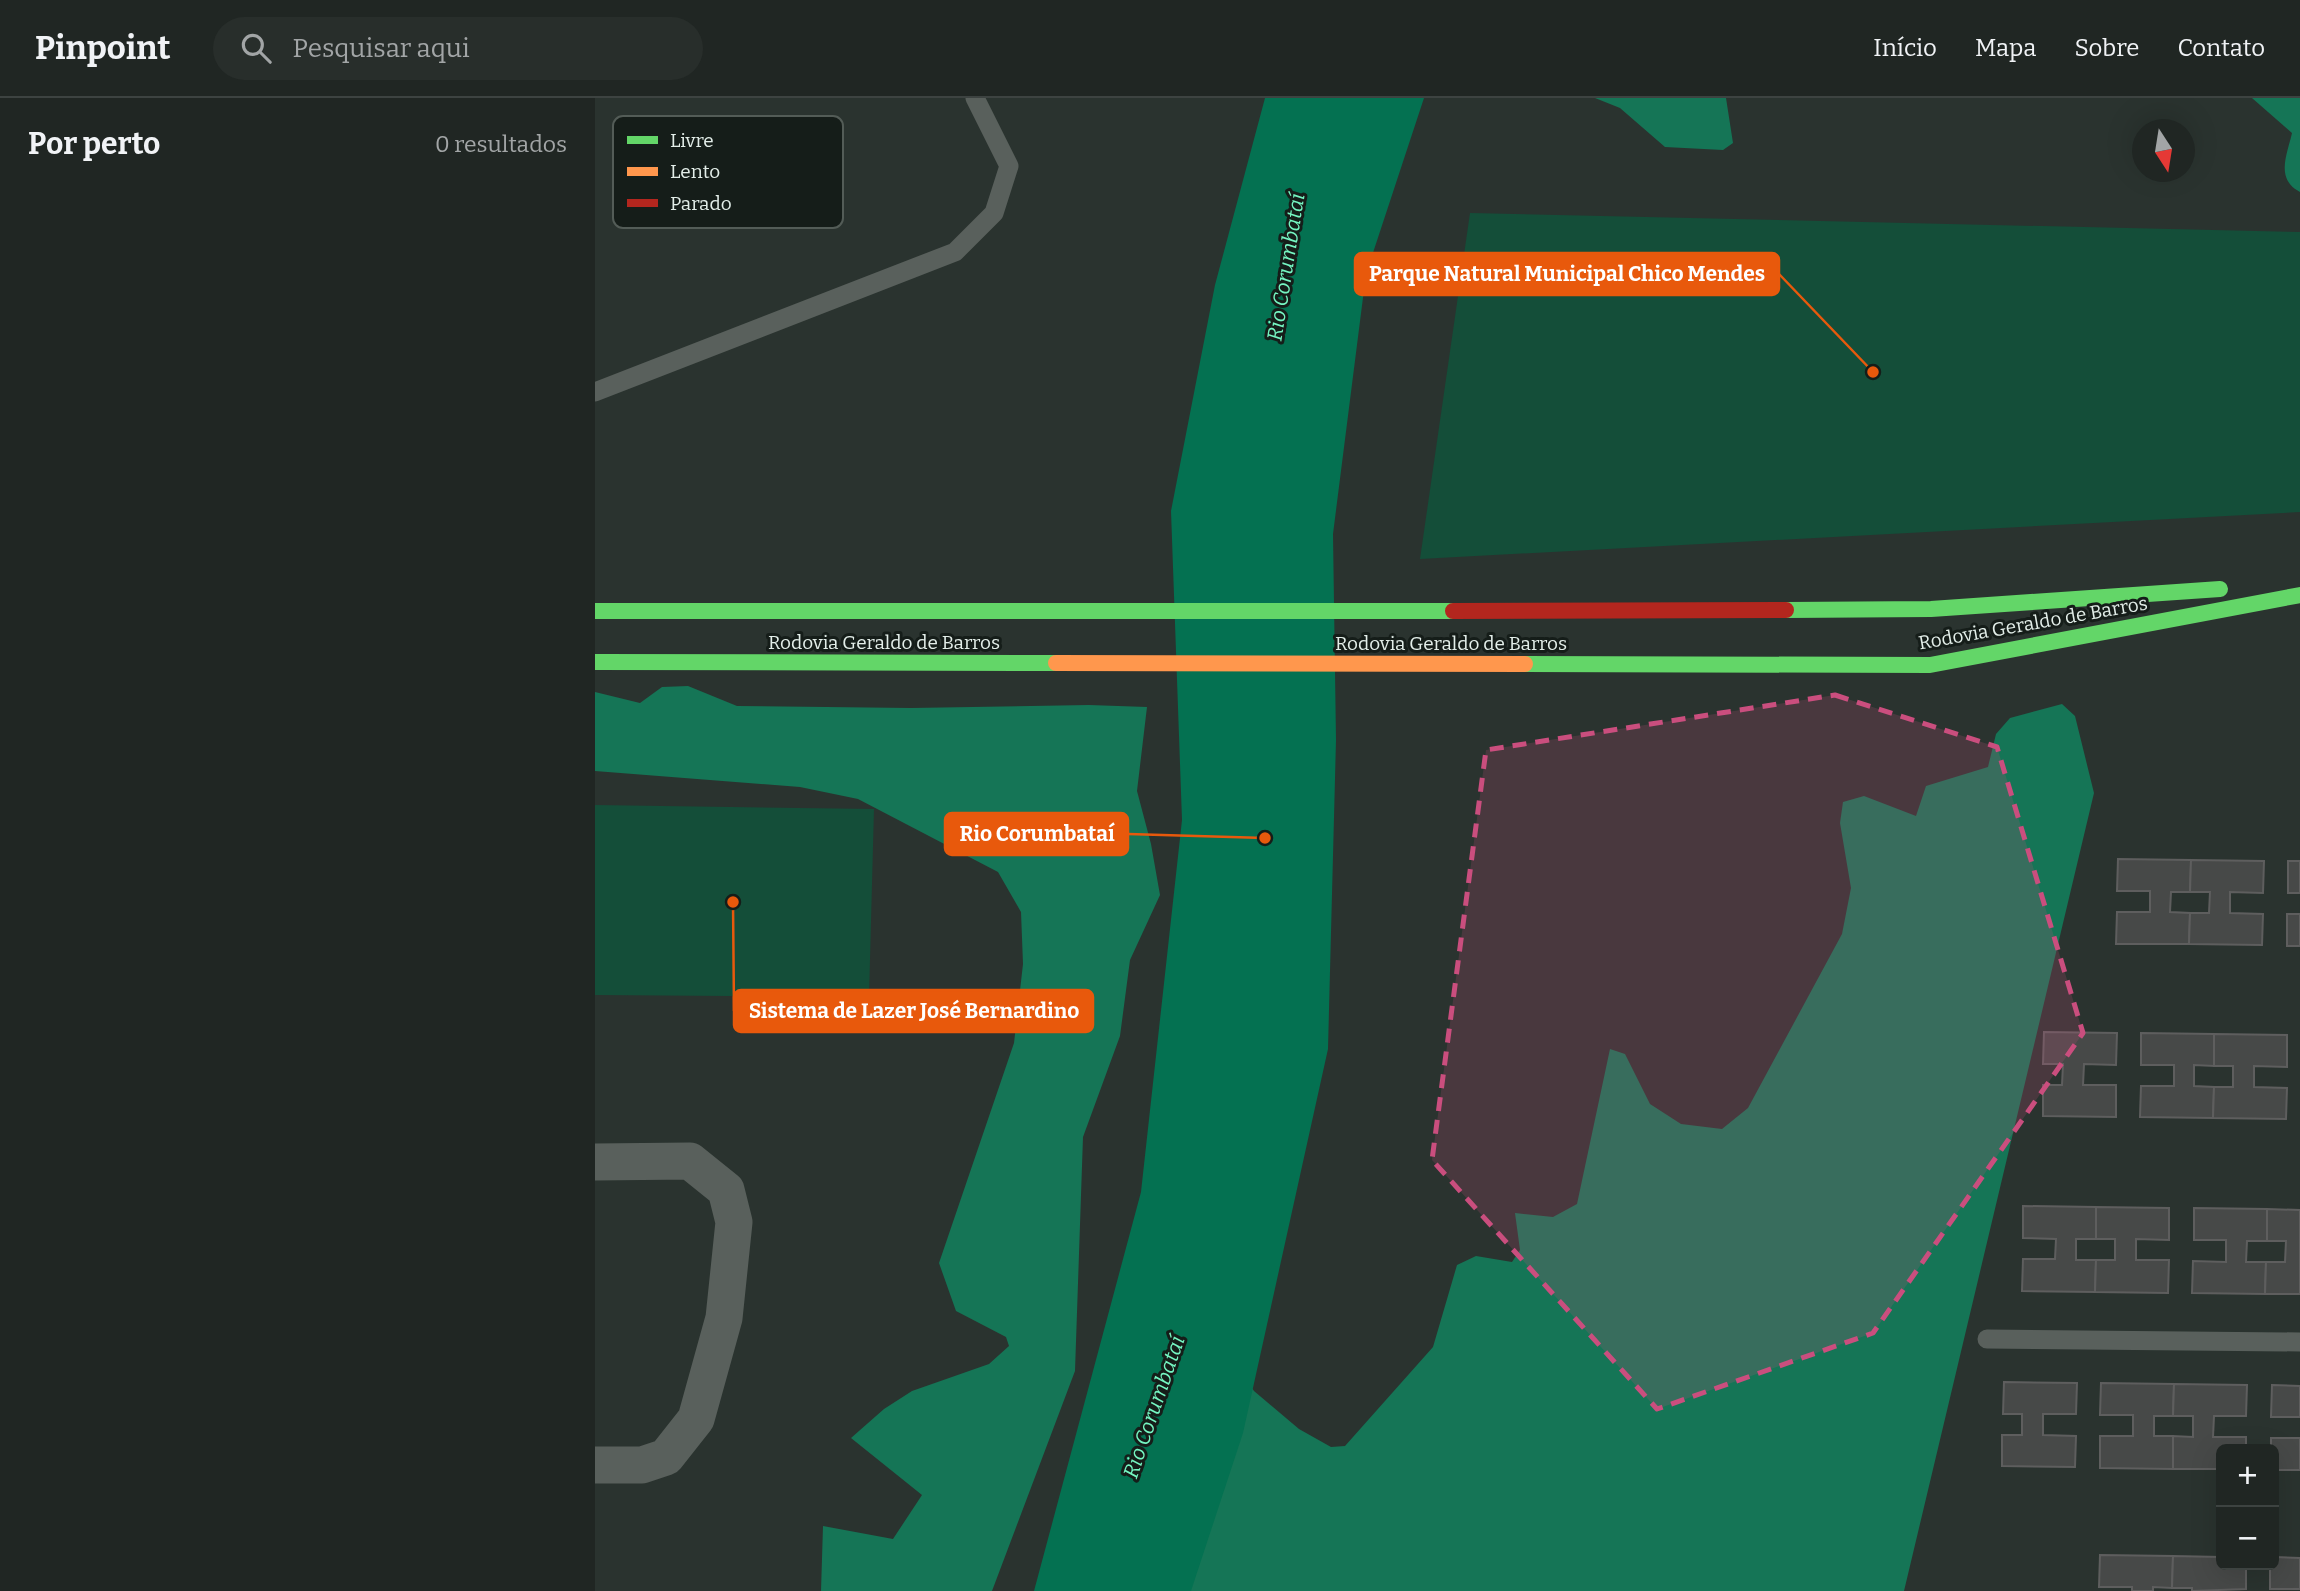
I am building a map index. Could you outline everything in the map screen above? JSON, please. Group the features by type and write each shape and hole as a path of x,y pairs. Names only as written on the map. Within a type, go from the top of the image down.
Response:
{"highway":[{"path":"2259,587 2300,584"},
{"name":"Rodovia Geraldo de Barros","path":"595,611 1931,609 2232,588"},
{"name":"Rodovia Geraldo de Barros","path":"595,662 1930,665 2300,595"}],"street":[{"path":"595,1162 690,1161 726,1189 734,1222 724,1318 696,1419 666,1457 642,1465 595,1465"}],"lane":[{"path":"595,392 955,252 994,213 1009,166 975,98"},
{"path":"1987,1339 2300,1342"}],"highlighted area":[{"path":"1835,695 1997,747 2083,1033 1873,1333 1657,1409 1432,1160 1486,750"}],"shaded area":[{"path":"1595,98 1726,98 1733,143 1723,150 1665,147 1620,108"},
{"path":"2252,98 2300,98 2300,192 2292,187 2285,173 2292,133"},
{"path":"1470,213 2300,232 2300,512 1420,559"},
{"path":"688,686 737,706 1147,707 1137,791 1151,844 1160,895 1130,960 1120,1036 1083,1137 1075,1371 992,1591 821,1591 823,1526 893,1539 922,1495 851,1438 884,1409 912,1391 989,1364 1009,1346 1006,1337 956,1311 939,1263 1014,1043 1023,964 1021,912 998,872 858,799 800,787 595,771 595,692 640,703 662,687"},
{"path":"2062,704 2075,716 2094,793 1904,1591 1141,1591 1225,1347 1254,1391 1299,1429 1331,1447 1345,1446 1433,1347 1457,1265 1476,1256 1512,1262 1520,1250 1515,1213 1553,1217 1577,1204 1610,1049 1625,1054 1650,1104 1681,1124 1722,1129 1748,1108 1842,934 1851,888 1840,823 1843,802 1864,796 1916,816 1926,786 1988,767 1996,734 2010,718"},
{"path":"595,805 874,809 869,997 595,995"}],"water":[{"path":"1265,98 1424,98 1366,274 1333,534 1336,740 1328,1049 1243,1433 1191,1591 1034,1591 1141,1192 1182,820 1171,511 1215,285"}],"building":[{"path":"2118,859 2191,860 2190,892 2171,892 2170,912 2190,913 2189,944 2116,944 2117,912 2150,912 2150,891 2117,891"},
{"path":"2191,860 2264,861 2263,893 2230,892 2230,913 2263,914 2262,945 2189,944 2190,913 2209,913 2210,892 2190,892"},
{"path":"2288,861 2300,861 2300,893 2288,893"},
{"path":"2287,914 2300,914 2300,946 2287,946"},
{"path":"2044,1032 2117,1033 2116,1065 2084,1064 2083,1085 2116,1085 2116,1117 2043,1116 2043,1085 2062,1085 2063,1064 2043,1064"},
{"path":"2141,1033 2214,1034 2214,1066 2194,1065 2194,1086 2214,1087 2213,1118 2140,1117 2141,1086 2174,1086 2174,1065 2141,1065"},
{"path":"2214,1034 2287,1035 2287,1067 2254,1066 2254,1087 2287,1088 2286,1119 2213,1118 2214,1087 2233,1087 2233,1066 2214,1066"},
{"path":"2023,1206 2096,1207 2096,1239 2076,1239 2076,1260 2096,1260 2095,1292 2022,1291 2023,1259 2055,1259 2056,1239 2023,1238"},
{"path":"2096,1207 2169,1208 2169,1240 2136,1239 2136,1260 2169,1260 2168,1293 2095,1292 2096,1260 2115,1260 2115,1239 2096,1239"},
{"path":"2194,1208 2267,1209 2267,1241 2247,1241 2246,1262 2266,1262 2265,1294 2192,1293 2193,1261 2226,1262 2226,1240 2194,1240"},
{"path":"2267,1209 2300,1210 2300,1294 2265,1294 2266,1262 2285,1262 2286,1241 2267,1241"},
{"path":"2004,1382 2077,1383 2076,1414 2043,1414 2043,1435 2076,1436 2075,1467 2002,1466 2002,1435 2022,1435 2022,1414 2003,1414"},
{"path":"2101,1383 2174,1384 2173,1416 2154,1416 2154,1436 2173,1436 2173,1469 2100,1468 2100,1436 2133,1436 2133,1415 2100,1415"},
{"path":"2174,1384 2247,1385 2246,1416 2214,1416 2213,1437 2246,1437 2246,1444 2216,1444 2216,1469 2173,1469 2173,1436 2193,1437 2193,1416 2173,1416"},
{"path":"2272,1385 2300,1386 2300,1417 2271,1417"},
{"path":"2271,1438 2300,1438 2300,1470 2279,1470 2279,1444 2271,1444"},
{"path":"2100,1555 2173,1556 2172,1588 2153,1587 2153,1591 2132,1591 2132,1587 2099,1587"},
{"path":"2173,1556 2216,1557 2216,1570 2246,1570 2246,1589 2192,1591 2192,1588 2172,1588"},
{"path":"2279,1557 2300,1558 2300,1589 2270,1589 2270,1570 2279,1570"}],"traffic: fast":[{"path":"1786,610 1931,609 2220,589"},
{"path":"1525,664 1930,665 2300,595"},
{"path":"595,611 1453,611"},
{"path":"595,662 1056,663"}],"traffic: slow":[{"path":"1056,663 1525,664"}],"traffic: jam":[{"path":"1453,611 1786,610"}],"place":[{"name":"Parque Natural Municipal Chico Mendes","path":"1873,372"},
{"name":"Rio Corumbataí","path":"1265,838"},
{"name":"Sistema de Lazer José Bernardino","path":"733,902"}]}
